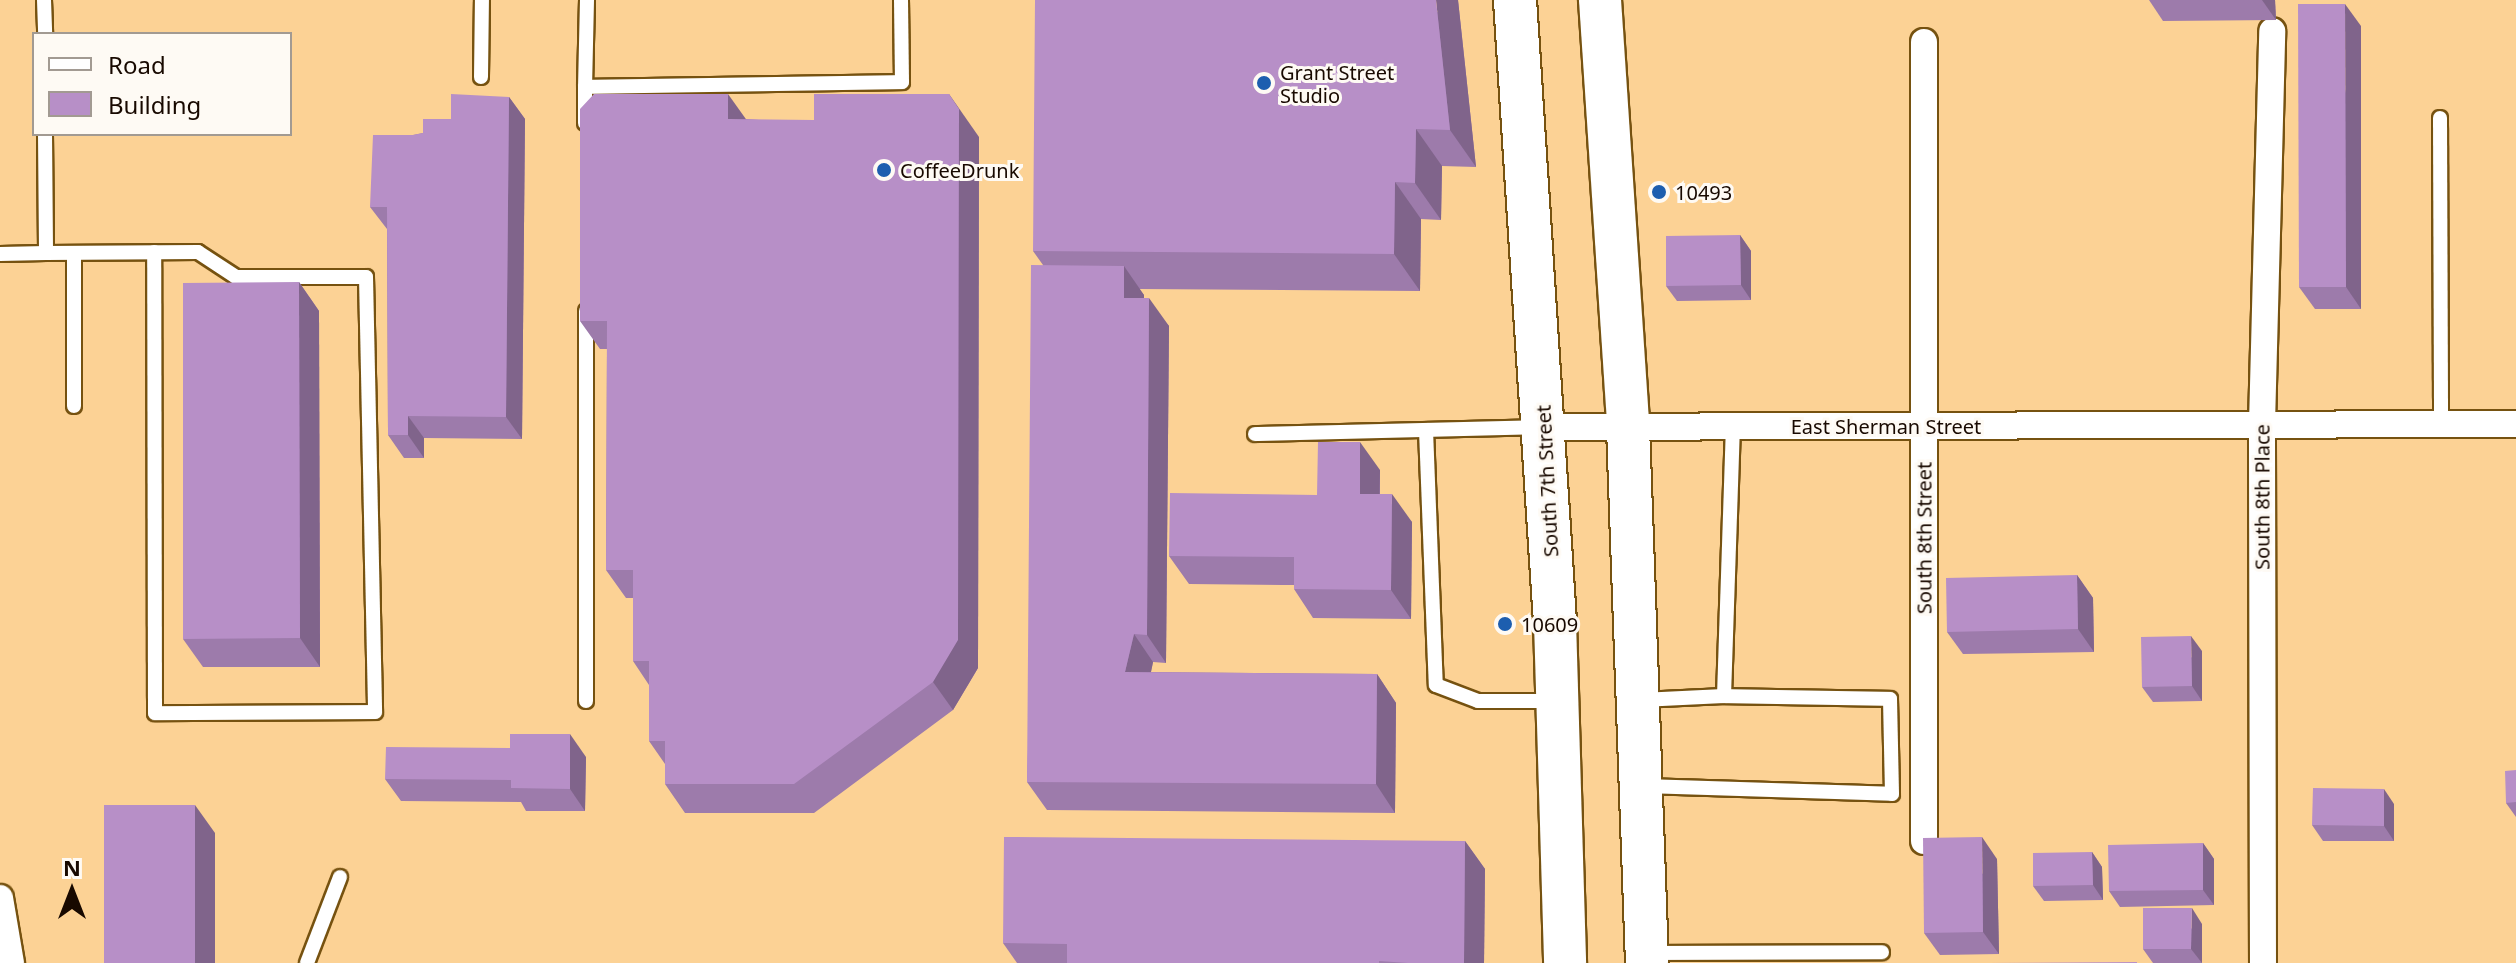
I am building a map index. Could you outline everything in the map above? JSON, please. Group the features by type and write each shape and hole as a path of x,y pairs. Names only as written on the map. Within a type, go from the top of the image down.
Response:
{"main road":[{"name":"South 7th Street","path":"1515,0 1559,701 1565,963"},
{"path":"1600,0 1628,427 1641,700 1647,958"}],"street":[{"name":"South 8th Place","path":"2263,963 2262,424 2272,31"},
{"name":"South 8th Street","path":"1924,42 1924,841"},
{"name":"East Sherman Street","path":"1544,427 2516,424"},
{"path":"0,898 11,963"}],"lane":[{"path":"44,0 45,32"},
{"path":"481,77 482,0"},
{"path":"585,134 587,0"},
{"path":"585,87 902,82 901,0"},
{"path":"2440,118 2441,424"},
{"path":"45,136 46,253"},
{"path":"0,254 46,253 154,252 198,252 236,277 366,277 375,712 155,713 154,252"},
{"path":"74,253 74,406"},
{"path":"586,292 586,701"},
{"name":"East Sherman Street","path":"1255,434 1544,427"},
{"path":"1724,696 1733,427"},
{"path":"1426,430 1436,685 1478,701 1559,701"},
{"path":"1641,700 1724,696 1890,699 1892,794 1643,786"},
{"path":"307,963 340,877"},
{"path":"1647,958 1882,952"}],"building":[{"name":"Grant Street Studio","path":"1035,0 1436,0 1450,130 1416,129 1415,183 1395,182 1394,254 1033,251"},
{"path":"2298,4 2345,4 2346,287 2299,287"},
{"path":"451,94 509,97 506,417 408,416 408,435 388,435 387,207 370,207 373,135 423,133 423,119 451,119"},
{"path":"594,94 728,94 728,119 814,120 814,94 949,94 959,109 958,640 933,682 794,784 665,784 665,741 649,741 649,661 633,661 633,570 606,570 607,321 580,321 580,109"},
{"path":"1740,235 1741,285 1666,286 1666,236"},
{"path":"1031,265 1124,266 1124,298 1149,298 1147,635 1134,634 1125,672 1377,674 1376,784 1027,782"},
{"path":"299,282 300,638 183,639 183,283"},
{"path":"1318,442 1360,442 1360,494 1392,494 1391,590 1294,589 1294,557 1169,556 1170,493 1317,495"},
{"path":"2077,575 2078,629 1947,632 1946,578"},
{"path":"2191,636 2192,686 2142,687 2141,637"},
{"path":"510,734 570,734 570,789 511,788 511,780 385,779 386,747 510,748"},
{"path":"2516,770 2516,802 2506,803 2505,771"},
{"path":"2313,788 2384,789 2384,826 2312,825"},
{"path":"104,805 195,805 195,963 104,963"},
{"path":"1004,837 1465,841 1464,963 1067,963 1067,944 1003,943"},
{"path":"1982,837 1983,932 1924,933 1923,838"},
{"path":"2203,843 2203,890 2109,891 2108,845"},
{"path":"2092,852 2093,885 2033,886 2033,853"},
{"path":"2143,908 2192,908 2191,949 2143,949"},
{"path":"2137,962 2137,963 1987,963"}],"place":[{"name":"Grant Street Studio","path":"1264,83"},
{"name":"CoffeeDrunk","path":"884,170"},
{"name":"10493","path":"1659,192"},
{"name":"10609","path":"1505,624"}]}
